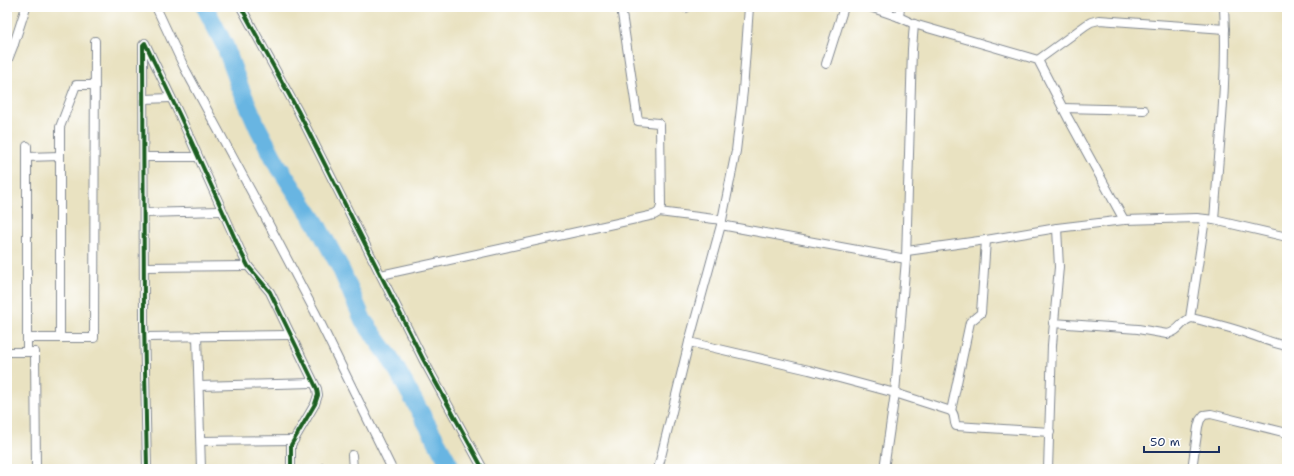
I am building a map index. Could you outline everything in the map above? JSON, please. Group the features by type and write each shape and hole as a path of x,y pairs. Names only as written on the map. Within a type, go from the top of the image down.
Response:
{"street":[{"path":"7,62 10,43 26,7"},
{"path":"156,7 184,67 315,312 392,469"},
{"path":"240,7 298,111 327,172 423,359 483,469"},
{"path":"381,275 654,215 659,212 662,206 660,125 658,123 638,120 621,7"},
{"path":"658,469 689,342 721,222 736,151 743,91 749,7"},
{"path":"826,64 844,7"},
{"path":"870,7 914,24 1038,60 1124,220"},
{"path":"899,17 900,7"},
{"path":"1214,220 1222,130 1225,29 1224,7"},
{"path":"1038,60 1086,25 1099,20 1225,29"},
{"path":"884,469 894,393 907,255 914,24"},
{"path":"27,338 94,338 95,41"},
{"path":"148,469 144,267 143,45 145,43 198,157 221,211 248,266 270,292 317,389 318,395 315,404 291,445 290,469"},
{"path":"60,338 60,127 76,85 95,85"},
{"path":"144,99 171,98"},
{"path":"1063,108 1144,110"},
{"path":"27,146 27,352"},
{"path":"27,157 60,156"},
{"path":"144,157 198,157"},
{"path":"144,213 221,211"},
{"path":"659,212 721,222 884,256 907,255 1057,228 1124,220 1214,220 1287,237"},
{"path":"1053,323 1138,328 1167,334 1177,330 1190,318 1204,219"},
{"path":"1048,469 1053,323 1059,267 1057,228"},
{"path":"951,411 970,322 973,318 982,313 986,240"},
{"path":"144,267 248,266"},
{"path":"1190,318 1223,326 1278,345 1287,346"},
{"path":"145,337 290,335"},
{"path":"197,336 201,469"},
{"path":"689,342 809,370 894,393 951,411 955,415 954,421 956,426 1050,432"},
{"path":"7,352 35,352 36,469"},
{"path":"199,386 313,383"},
{"path":"1192,469 1198,427 1204,415 1211,414 1287,433"},
{"path":"200,441 294,440"},
{"path":"352,455 353,469"}],"waterway":[{"path":"205,7 225,46 240,87 258,128 277,164 316,223 340,267 363,320 389,356 452,469"}],"cycle path":[{"path":"241,7 298,111 423,359 483,469"},
{"path":"147,469 144,320 143,45 145,43 180,116 241,252 248,266 270,292 317,389 318,395 315,404 291,445 291,469"}]}
